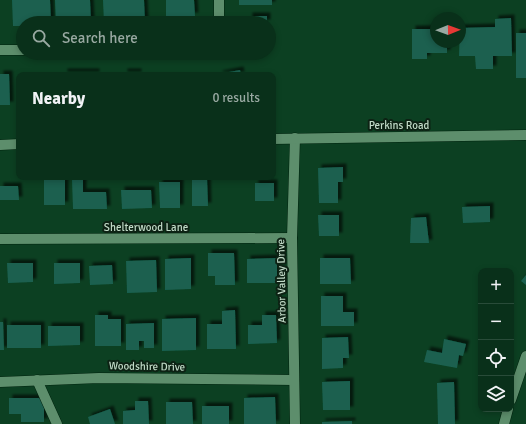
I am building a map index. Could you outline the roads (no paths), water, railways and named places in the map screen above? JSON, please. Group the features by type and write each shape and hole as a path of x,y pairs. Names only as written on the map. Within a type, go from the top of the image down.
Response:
{"street":[{"path":"219,0 219,16"},
{"path":"0,50 16,50"},
{"name":"Perkins Road","path":"276,139 526,135"},
{"name":"Arbor Valley Drive","path":"295,138 292,238 295,424"},
{"path":"0,145 16,144"},
{"name":"Shelterwood Lane","path":"0,239 292,238"},
{"path":"514,391 526,356"},
{"name":"Woodshire Drive","path":"0,382 99,378 294,380"},
{"path":"37,380 57,424"},
{"path":"504,424 507,412"}]}
